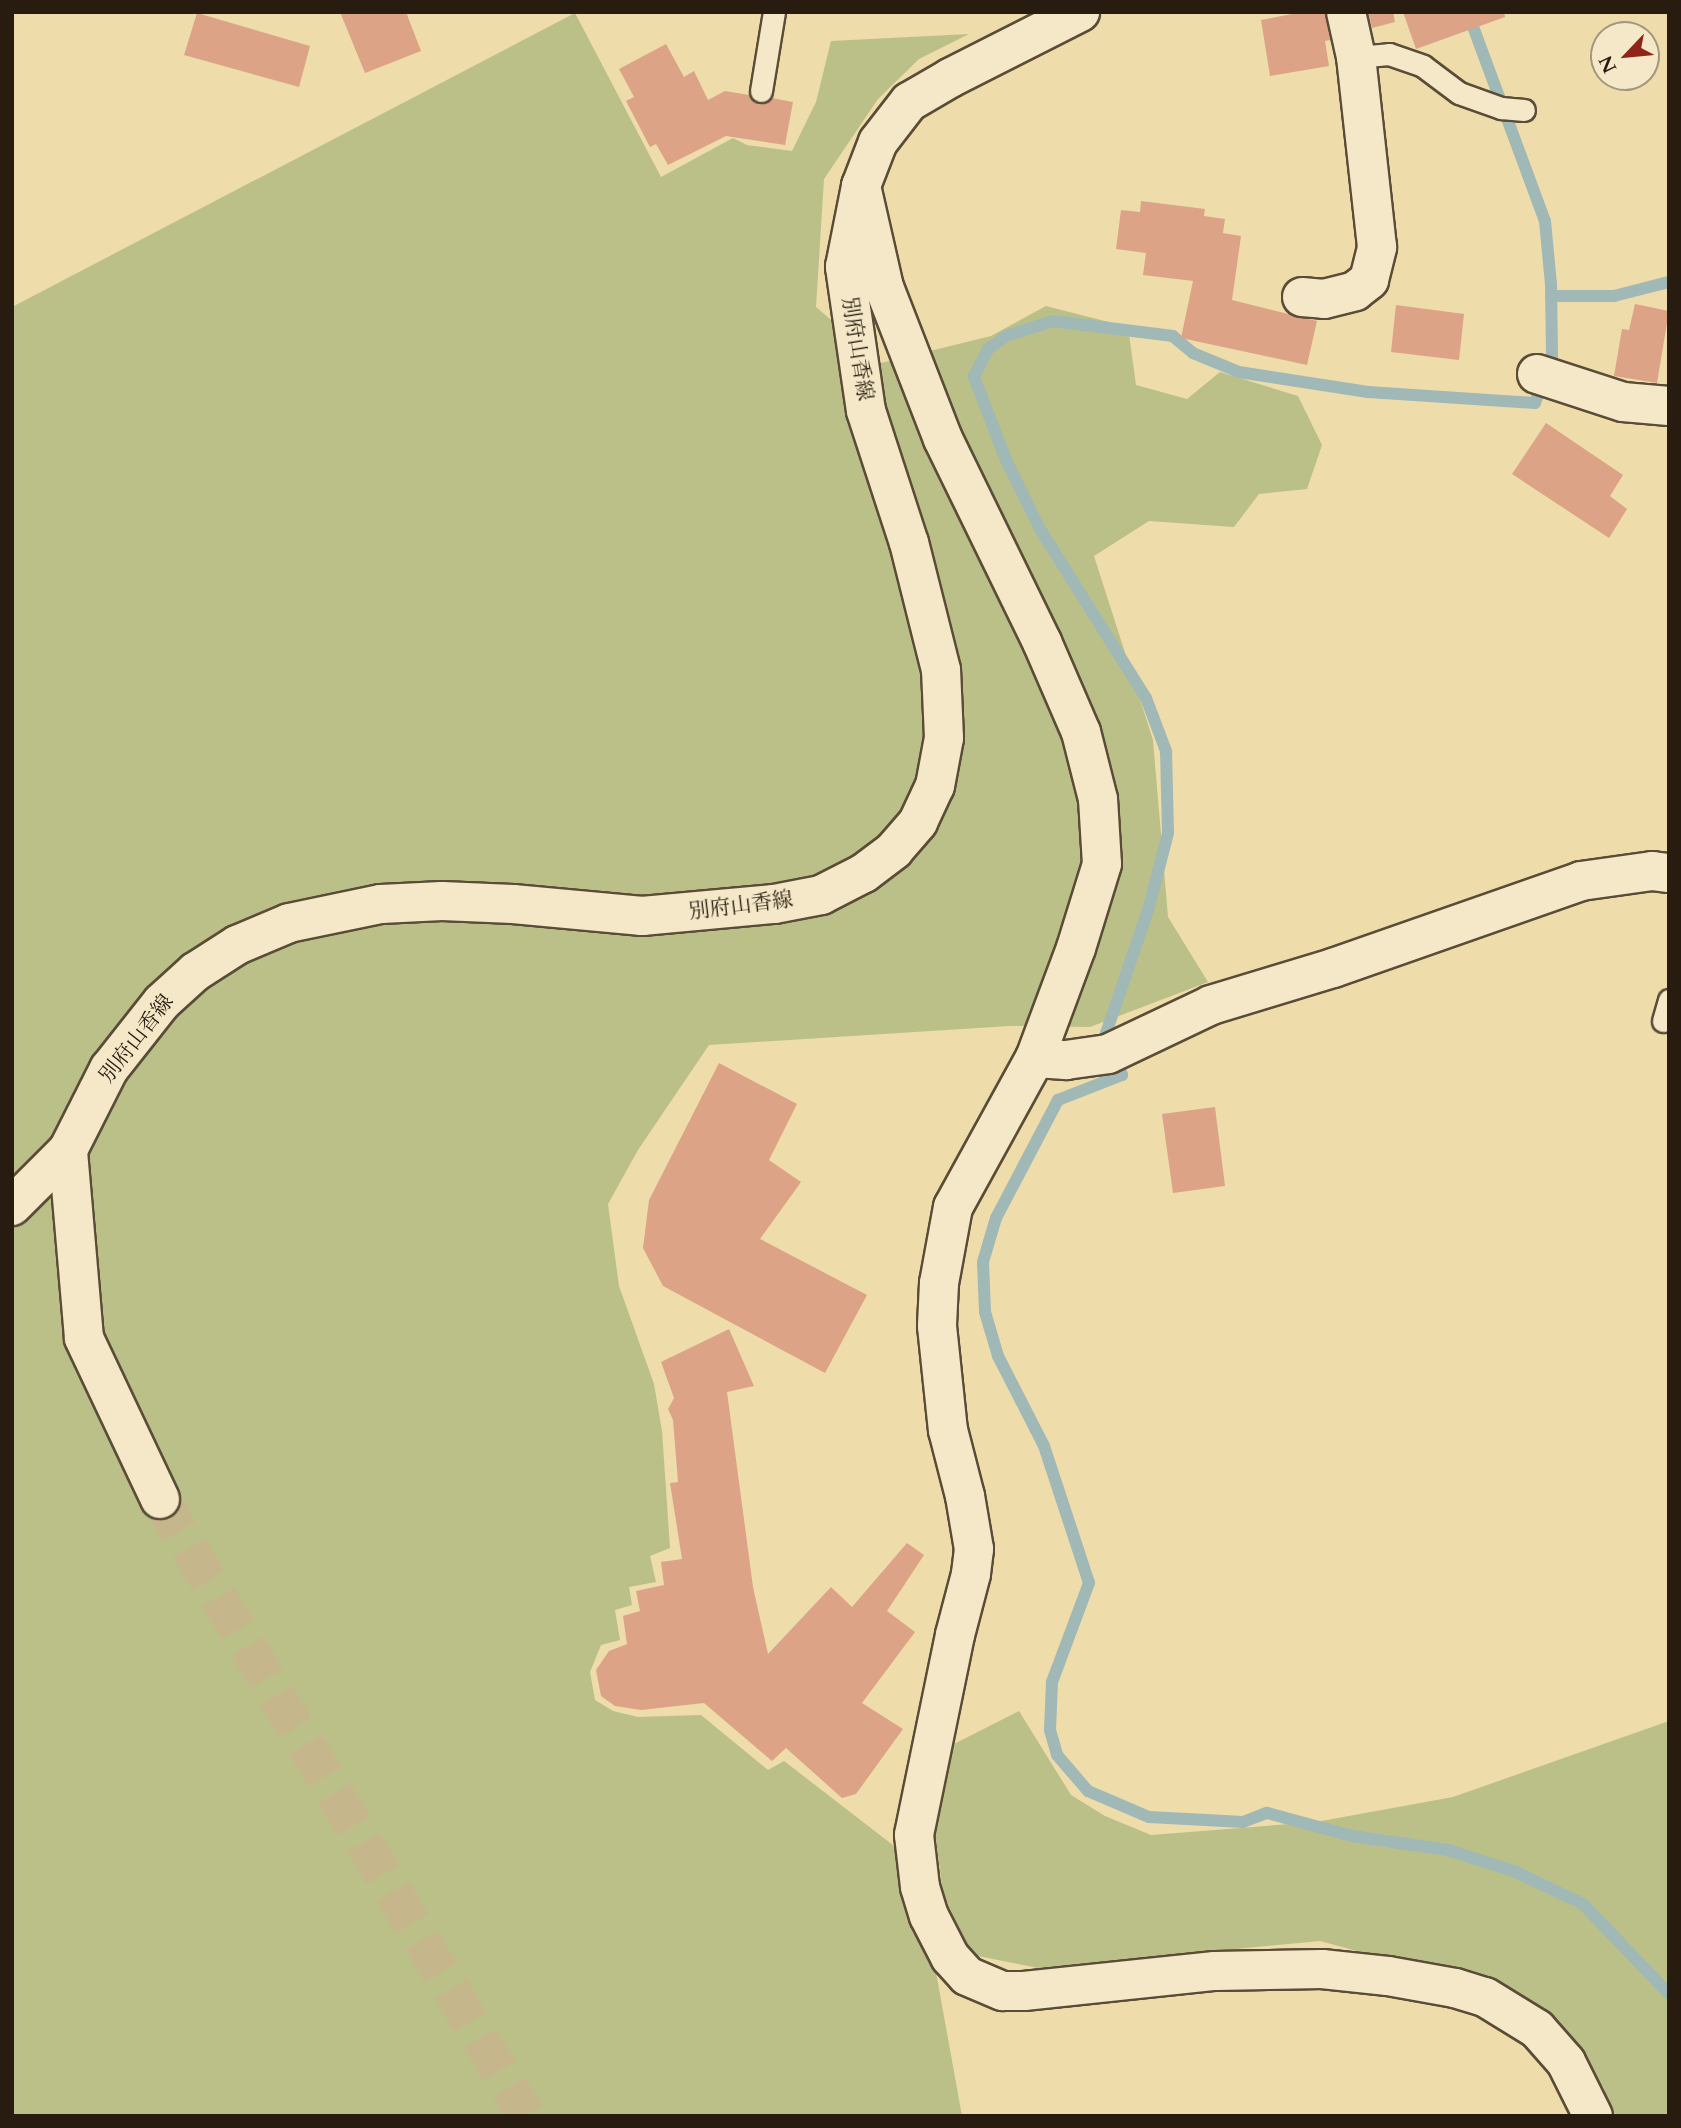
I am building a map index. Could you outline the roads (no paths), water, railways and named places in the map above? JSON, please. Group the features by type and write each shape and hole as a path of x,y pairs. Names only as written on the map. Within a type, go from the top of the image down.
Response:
{"street":[{"name":"別府山香線","path":"68,1150 109,1069 162,1002 195,972 237,945 289,923 381,904 442,901 642,916 774,904 821,895 864,873 894,850 918,822 935,786 944,738 941,670 909,543 866,411 845,267 861,186 878,142 909,102 950,78 1080,12"},
{"path":"1302,297 1324,299 1355,291 1368,279 1377,247 1356,57 1346,12"},
{"path":"861,186 884,287 943,439 1042,642 1081,732 1098,799 1102,864 1076,948 1035,1058 953,1207 939,1283 937,1326 948,1430 965,1496 974,1549 971,1574 955,1635 914,1835 920,1887 939,1937 950,1957 967,1976 1003,1990 1033,1990 1215,1971 1322,1969 1388,1976 1455,1988 1485,1997 1537,2029 1566,2062 1593,2116"},
{"path":"1537,374 1623,402 1669,406"},
{"path":"1035,1058 1066,1060 1108,1054 1211,1005 1333,968 1581,881 1652,871 1669,873"},
{"path":"12,1206 68,1150"},
{"path":"68,1150 84,1338 160,1499"}],"lane":[{"path":"761,91 774,12"},
{"path":"1356,57 1389,54 1423,66 1458,93 1501,108 1524,110"},
{"path":"1663,1021 1669,1000"}],"waterway":[{"path":"1468,13 1545,221 1551,284 1552,356 1535,403 1368,392 1239,372 1193,353 1173,336 1053,321 1006,336 988,349 974,377 1006,460 1040,529 1146,698 1166,751 1168,833 1149,907 1106,1033 1122,1075 1058,1100 996,1218 983,1262 985,1312 998,1356 1044,1446 1089,1583 1052,1682 1050,1730 1057,1755 1088,1791 1149,1817 1243,1822 1267,1813 1352,1836 1448,1850 1516,1872 1583,1904 1669,1994"},
{"path":"1551,296 1614,296 1669,282"}],"tunnel":[{"path":"160,1499 526,2116"}]}
